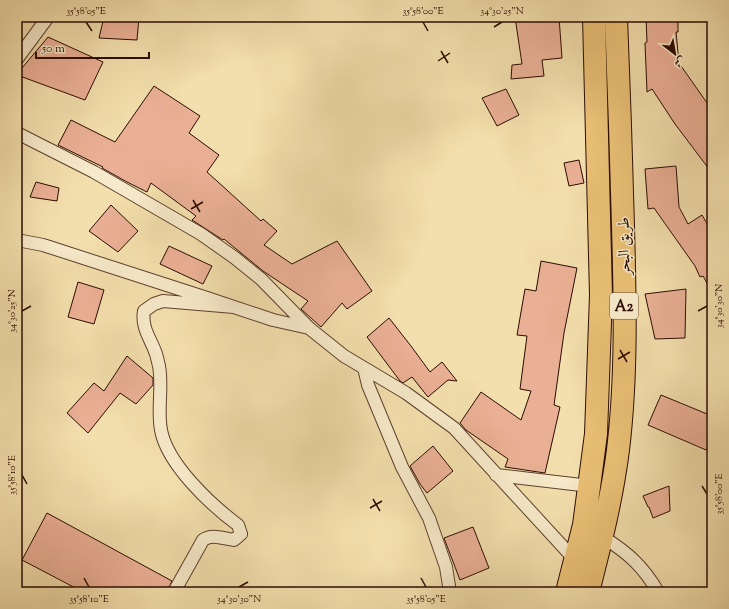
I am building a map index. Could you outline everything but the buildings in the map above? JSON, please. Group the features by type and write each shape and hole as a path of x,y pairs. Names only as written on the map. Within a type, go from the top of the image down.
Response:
{"highway":[{"name":"طريق البحر","path":"566,592 576,561 584,525 596,434 601,295 594,17"},
{"name":"طريق البحر","path":"588,592 603,537 609,505 618,449 622,398 624,276 616,17"}],"street":[{"path":"17,59 47,17"},
{"path":"17,133 94,172 201,234 235,258 260,279 309,328 344,356 406,394 454,428 576,561"},
{"path":"17,240 43,245 273,320 309,328"},
{"path":"174,592 203,540 207,536 234,540 241,534 238,525 192,484 166,447 161,429 160,374 156,354 144,328 144,311 154,304 163,301 234,307"},
{"path":"364,368 368,385 383,418 402,467 429,518 446,567 450,592"},
{"path":"496,474 590,486"},
{"path":"603,537 628,554 642,568 658,592"}]}
